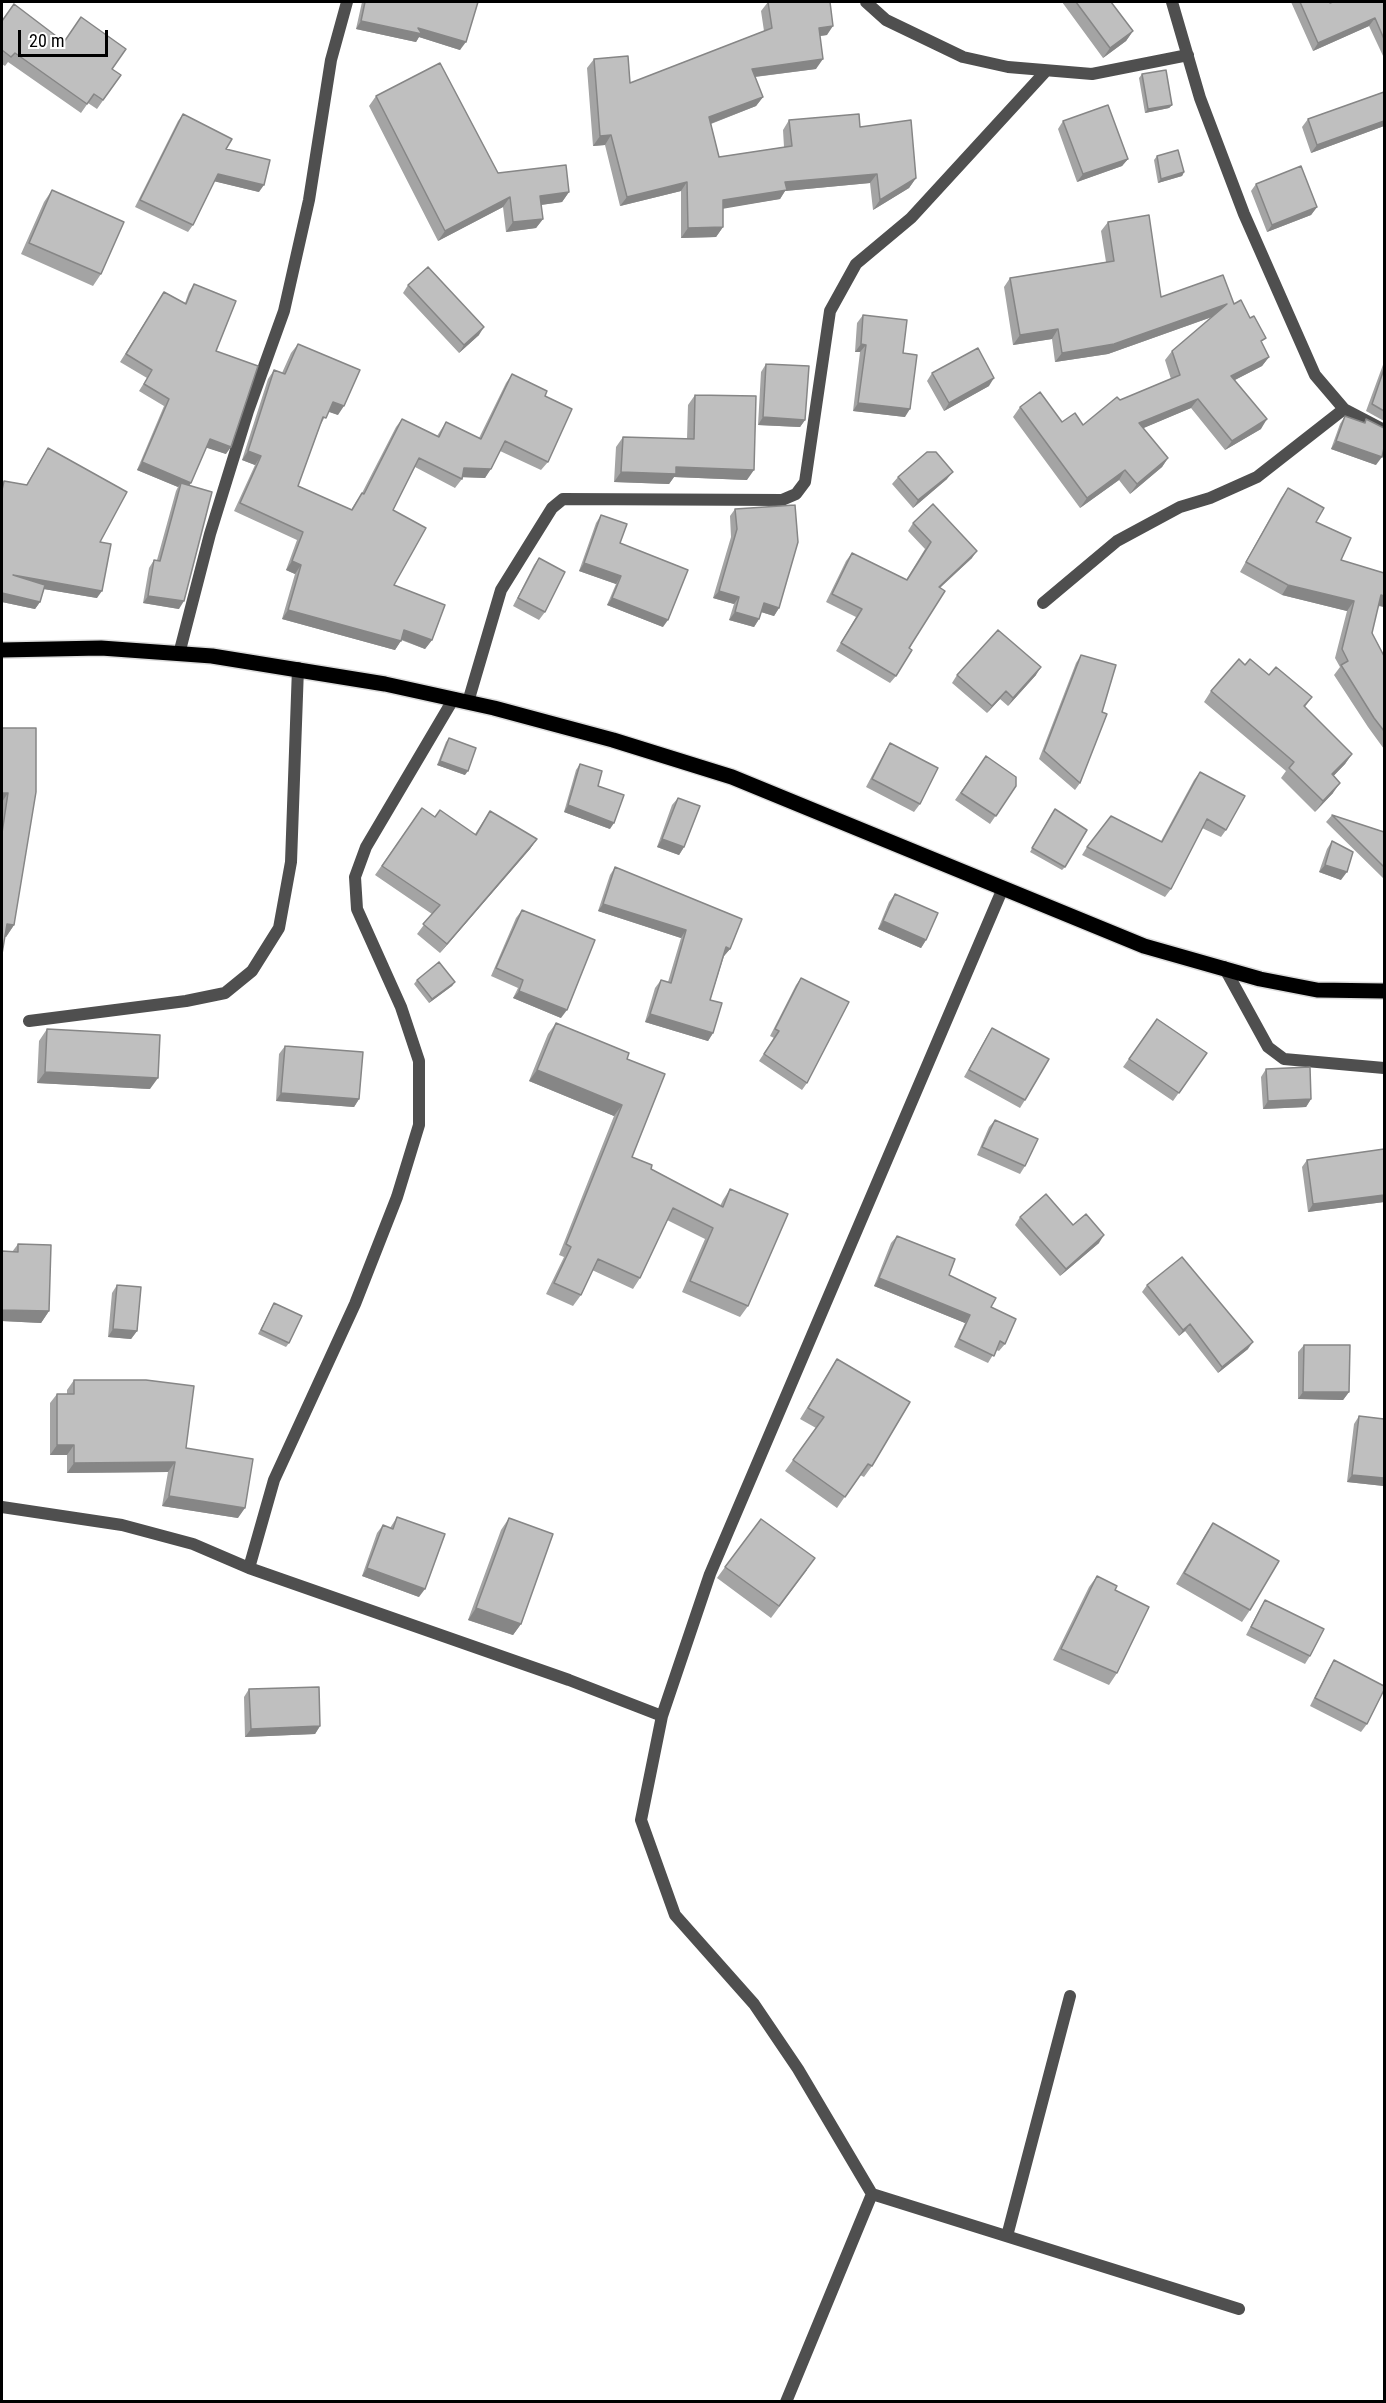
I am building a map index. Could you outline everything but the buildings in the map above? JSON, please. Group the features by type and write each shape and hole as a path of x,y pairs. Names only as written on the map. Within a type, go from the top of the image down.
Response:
{"main road":[{"path":"2,650 101,648 179,654 298,668 461,700 613,740 732,777 1144,946 1260,979 1317,990 1384,991"}],"street":[{"path":"179,654 210,534 248,411 284,311 309,200 331,60 347,2"},
{"path":"866,2 886,20 963,57 1008,68 1092,74 1188,55"},
{"path":"1172,2 1200,98 1258,246 1316,375 1344,409 1384,430"},
{"path":"249,1568 274,1480 355,1304 397,1197 419,1125 419,1061 401,1007 357,909 355,877 366,847 461,700 501,590 552,508 563,499 782,500 796,494 805,482 830,311 856,264 911,218 1046,71"},
{"path":"1043,603 1117,541 1180,507 1210,498 1257,477 1344,409"},
{"path":"29,1021 186,1001 225,993 252,971 279,928 291,862 298,668"},
{"path":"1003,888 715,1563 662,1716 641,1820 675,1915 754,2004 798,2069 872,2194 1239,2309"},
{"path":"1224,967 1268,1047 1284,1059 1384,1068"},
{"path":"2,1507 122,1525 192,1544 249,1568 569,1680 662,1716"},
{"path":"1006,2236 1070,1996"},
{"path":"786,2402 872,2194"}]}
